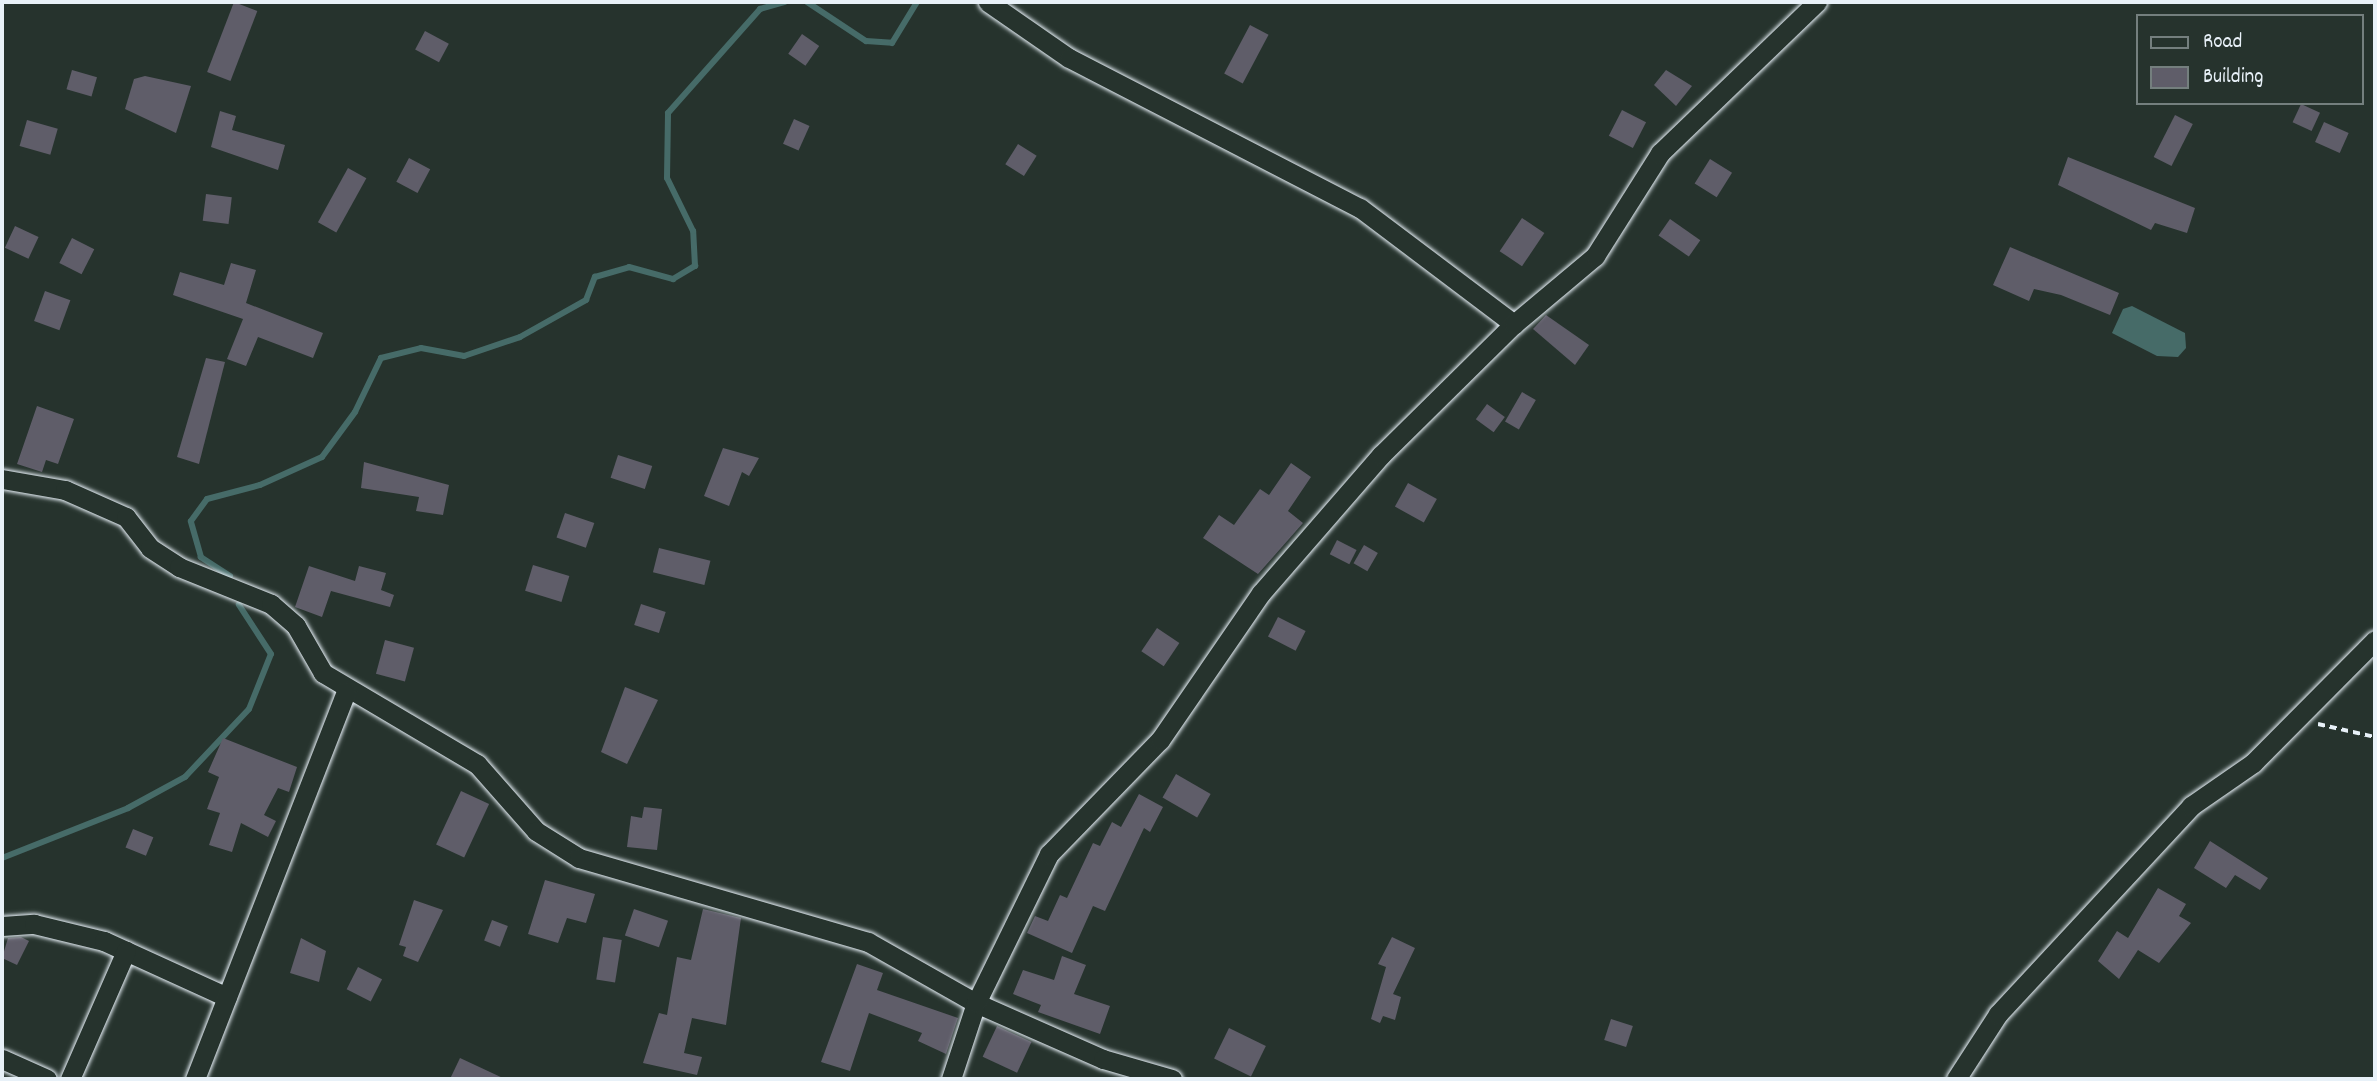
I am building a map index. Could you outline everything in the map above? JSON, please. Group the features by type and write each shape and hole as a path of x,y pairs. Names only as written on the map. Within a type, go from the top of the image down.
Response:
{"street":[{"path":"988,2 1069,58 1360,208 1514,324"},
{"path":"950,1079 976,1003 1049,854 1160,740 1261,593 1381,456 1514,324 1595,256 1660,153 1817,2"},
{"path":"2,479 65,490 126,517 149,548 179,567 271,604 296,626 323,673 346,691 477,764 536,831 579,858 868,942 976,1003 1103,1059 1172,1079"},
{"path":"1956,1079 1998,1014 2191,806 2299,720 2375,640"},
{"path":"195,1079 346,691"},
{"path":"2,926 34,924 126,951 227,997"},
{"path":"70,1079 126,951"},
{"path":"2,1059 47,1079"}],"path":[{"path":"2299,720 2375,737"}],"water":[{"path":"2132,306 2185,333 2186,348 2178,357 2157,356 2112,333 2123,309"}],"building":[{"path":"234,2 257,11 230,81 207,72"},
{"path":"1250,25 1269,35 1243,83 1224,74"},
{"path":"425,31 449,44 439,62 415,50"},
{"path":"802,34 819,46 805,66 788,54"},
{"path":"72,70 97,77 91,96 66,89"},
{"path":"1666,70 1692,86 1676,106 1654,85"},
{"path":"145,76 191,86 176,133 125,109 134,79"},
{"path":"2301,105 2320,113 2312,131 2293,122"},
{"path":"1622,110 1646,122 1633,148 1609,136"},
{"path":"220,111 236,116 232,130 285,145 278,170 211,147"},
{"path":"2175,115 2193,124 2171,166 2154,157"},
{"path":"794,119 810,126 799,151 783,144"},
{"path":"27,120 58,129 50,155 20,146"},
{"path":"2324,122 2349,133 2340,153 2315,142"},
{"path":"1018,144 1037,156 1024,176 1005,164"},
{"path":"2068,157 2195,208 2187,233 2155,223 2151,230 2058,185"},
{"path":"409,158 430,169 418,193 396,182"},
{"path":"1710,159 1732,173 1717,197 1695,184"},
{"path":"348,168 366,178 336,232 318,222"},
{"path":"206,194 232,197 229,224 203,221"},
{"path":"1522,218 1544,233 1522,266 1500,251"},
{"path":"1670,219 1700,240 1689,257 1659,235"},
{"path":"15,226 39,237 28,259 5,248"},
{"path":"72,238 94,249 82,274 59,263"},
{"path":"2010,247 2119,293 2110,315 2061,295 2034,289 2029,301 1993,285"},
{"path":"231,263 256,270 246,303 323,333 313,358 258,337 246,366 227,359 243,319 173,295 180,272 224,285"},
{"path":"45,291 70,300 59,330 34,321"},
{"path":"1546,315 1589,345 1575,365 1533,329"},
{"path":"206,358 225,362 199,464 177,457"},
{"path":"1522,392 1536,400 1519,429 1505,421"},
{"path":"1487,404 1505,417 1494,432 1476,419"},
{"path":"37,406 74,419 58,464 46,460 42,472 17,464"},
{"path":"723,448 759,458 749,476 742,472 729,506 704,496"},
{"path":"618,455 652,466 645,489 611,478"},
{"path":"364,462 449,485 443,515 416,511 419,497 361,488"},
{"path":"1291,463 1311,477 1288,511 1303,523 1258,574 1203,538 1219,515 1234,525 1260,489 1269,495"},
{"path":"1408,483 1437,499 1424,523 1395,507"},
{"path":"565,513 594,523 586,548 557,538"},
{"path":"1337,540 1357,550 1349,564 1330,554"},
{"path":"1364,545 1378,553 1367,571 1354,563"},
{"path":"659,548 710,561 704,585 653,572"},
{"path":"533,565 569,576 561,602 525,591"},
{"path":"309,566 355,581 359,566 386,573 381,590 394,595 390,607 331,591 322,617 295,607"},
{"path":"641,604 666,612 659,633 634,625"},
{"path":"1278,617 1306,631 1296,651 1268,637"},
{"path":"1157,628 1179,643 1164,666 1141,651"},
{"path":"385,640 414,648 405,682 376,674"},
{"path":"625,687 658,700 627,764 601,752"},
{"path":"223,738 297,767 289,792 278,788 264,815 276,821 268,837 241,823 232,852 209,845 220,813 207,809 219,777 208,772"},
{"path":"1176,774 1211,794 1197,817 1162,797"},
{"path":"461,791 489,804 464,858 436,844"},
{"path":"1139,794 1163,807 1150,832 1144,828 1105,911 1093,906 1072,953 1027,933 1035,916 1048,921 1060,895 1067,898 1093,843 1100,846 1112,822 1121,827"},
{"path":"644,807 662,809 657,850 627,847 631,816 642,818"},
{"path":"133,829 153,837 146,856 126,848"},
{"path":"2210,841 2268,878 2260,890 2235,875 2226,888 2194,868"},
{"path":"545,880 595,894 586,923 567,918 558,943 528,934"},
{"path":"2158,888 2186,904 2179,916 2191,923 2159,963 2138,950 2119,979 2098,961 2117,931 2128,938"},
{"path":"414,900 443,910 418,962 403,956 406,947 399,945"},
{"path":"634,909 668,921 659,947 625,935"},
{"path":"703,909 741,918 726,1025 692,1018 684,1053 702,1057 697,1075 643,1063 659,1013 667,1015 677,957 691,960"},
{"path":"492,920 508,926 500,947 484,941"},
{"path":"21,937 29,941 17,965 2,958 8,938"},
{"path":"603,937 622,940 615,982 596,979"},
{"path":"1392,937 1415,948 1393,994 1401,997 1395,1020 1383,1016 1380,1023 1371,1019 1386,967 1378,964"},
{"path":"301,938 326,951 319,982 290,973"},
{"path":"1062,956 1086,965 1074,994 1110,1006 1100,1034 1038,1012 1041,1005 1013,994 1023,970 1054,980"},
{"path":"857,964 883,973 877,990 958,1018 946,1054 918,1041 922,1033 869,1013 850,1071 821,1062"},
{"path":"358,967 382,979 371,1002 347,989"},
{"path":"1611,1019 1633,1026 1626,1047 1604,1040"},
{"path":"997,1026 1031,1042 1017,1073 983,1057"},
{"path":"1229,1028 1266,1046 1251,1077 1214,1059"},
{"path":"460,1058 505,1079 450,1079"}],"waterway":[{"path":"230,576 201,557 191,521 207,499 260,485 322,457 355,412 381,358 421,348 464,356 520,337 586,300 595,277 629,267 673,279 695,266 693,231 667,178 668,113 760,9 785,2"},
{"path":"807,2 866,41 892,43 917,2"},
{"path":"2,858 128,808 185,777 249,709 271,654 239,605"}]}
